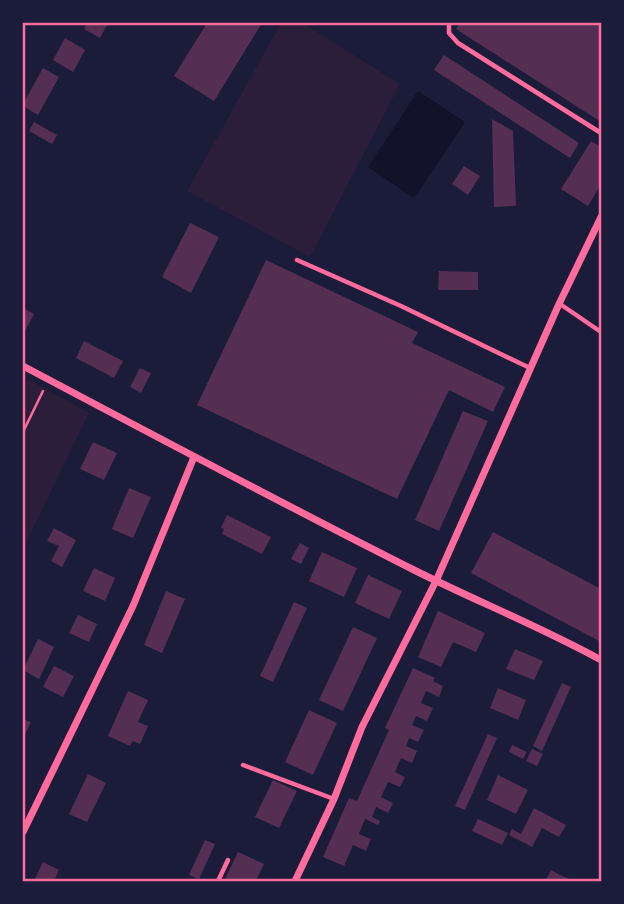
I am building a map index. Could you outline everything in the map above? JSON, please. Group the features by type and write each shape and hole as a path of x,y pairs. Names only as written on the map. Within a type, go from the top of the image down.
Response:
{"street":[{"path":"295,881 334,799 362,727 436,581 601,216"},
{"path":"23,366 436,581 601,660"},
{"path":"23,832 132,606 194,457"}],"lane":[{"path":"449,23 449,33 458,43 601,133"},
{"path":"296,260 401,306 531,369"},
{"path":"559,304 601,332"},
{"path":"243,765 334,799"},
{"path":"219,881 228,860"}],"path":[{"path":"23,432 49,380"}],"shaded area":[{"path":"281,23 303,23 400,84 310,257 187,191"},
{"path":"418,91 465,122 414,198 368,167"},
{"path":"28,379 89,413 23,549 23,389"}],"building":[{"path":"87,23 108,23 100,38 84,29"},
{"path":"207,23 262,23 214,101 174,76"},
{"path":"460,23 601,23 601,122 456,29"},
{"path":"65,38 85,50 73,72 53,60"},
{"path":"444,55 579,143 570,158 434,70"},
{"path":"43,68 59,77 38,115 23,104"},
{"path":"492,119 513,131 516,206 494,207"},
{"path":"34,122 57,135 52,144 29,131"},
{"path":"591,141 601,147 601,184 588,206 561,189"},
{"path":"464,166 480,176 468,195 452,184"},
{"path":"190,223 219,237 191,293 162,277"},
{"path":"266,260 418,332 412,343 505,387 493,412 449,390 397,499 197,405"},
{"path":"439,271 478,272 478,290 438,290"},
{"path":"23,308 34,314 23,335"},
{"path":"84,341 123,361 114,378 76,358"},
{"path":"140,368 151,373 141,393 130,387"},
{"path":"463,411 488,421 439,531 415,520"},
{"path":"93,442 117,453 104,480 80,469"},
{"path":"129,488 151,497 133,538 112,529"},
{"path":"227,515 271,537 262,554 222,534 224,529 221,528"},
{"path":"54,528 76,540 62,567 51,561 59,546 47,541"},
{"path":"493,532 601,589 601,642 471,573"},
{"path":"300,543 309,548 301,564 291,559"},
{"path":"322,552 357,568 344,597 309,581"},
{"path":"94,568 115,578 105,601 83,591"},
{"path":"368,575 402,591 389,619 355,603"},
{"path":"166,591 185,599 162,653 144,645"},
{"path":"294,602 307,608 273,682 260,676"},
{"path":"438,611 485,633 476,652 453,642 441,667 418,657"},
{"path":"78,615 97,624 89,642 69,633"},
{"path":"353,627 377,638 343,711 319,700"},
{"path":"38,639 54,647 39,679 23,670"},
{"path":"515,649 543,661 534,680 506,669"},
{"path":"54,666 74,676 63,697 43,687"},
{"path":"413,668 435,678 433,681 443,686 439,697 426,691 421,703 433,708 427,721 416,716 412,725 424,730 418,742 409,738 406,746 417,751 412,763 401,758 395,772 405,777 400,787 388,782 381,797 393,803 388,813 376,807 372,817 380,821 378,825 365,819 359,834 371,839 366,851 353,845 344,866 323,857 349,798 357,801 389,730 385,728"},
{"path":"562,683 571,687 542,751 533,746"},
{"path":"498,688 526,700 518,720 490,708"},
{"path":"128,691 148,700 138,722 148,726 140,744 133,741 130,746 108,736"},
{"path":"309,710 337,723 313,775 285,762"},
{"path":"23,719 31,722 23,739"},
{"path":"488,734 497,738 465,810 455,806"},
{"path":"512,745 527,752 523,759 509,752"},
{"path":"532,749 543,754 537,766 526,761"},
{"path":"88,774 106,783 87,822 69,814"},
{"path":"498,775 528,790 516,814 487,800"},
{"path":"273,780 297,791 279,828 255,817"},
{"path":"534,808 566,825 559,837 542,828 532,847 509,835 512,829 521,834"},
{"path":"478,819 508,833 502,845 472,831"},
{"path":"205,840 215,844 199,879 189,875"},
{"path":"238,852 264,864 256,881 224,881"},
{"path":"43,862 59,870 54,881 34,881"},
{"path":"551,870 558,874 574,881 545,881"}]}
